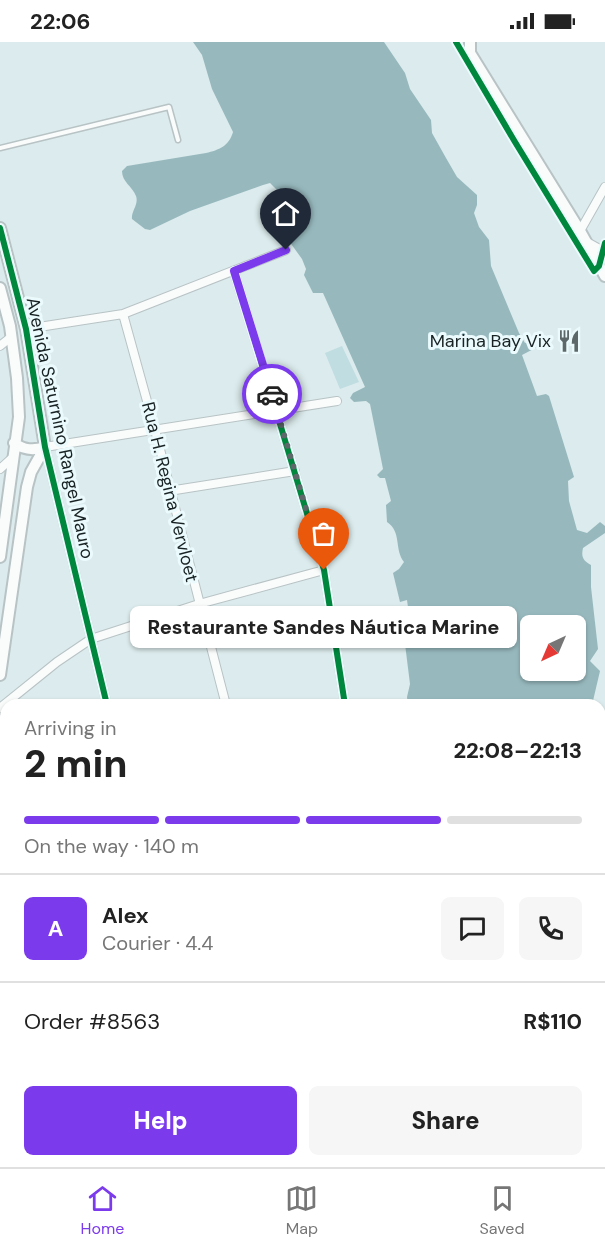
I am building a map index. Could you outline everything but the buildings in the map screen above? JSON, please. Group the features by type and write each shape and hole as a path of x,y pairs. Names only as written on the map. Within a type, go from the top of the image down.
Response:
{"street":[{"path":"470,42 470,53 583,236 605,276"},
{"path":"583,236 605,187"},
{"name":"Avenida Saturnino Rangel Mauro","path":"0,228 26,329 45,447 106,699"},
{"path":"583,236 605,252"},
{"path":"26,329 123,314 286,250"},
{"path":"234,271 324,570 344,699"},
{"name":"Avenida Saturnino Rangel Mauro","path":"0,288 17,378 19,417 0,557"},
{"name":"Rua H. Regina Vervloet","path":"123,314 224,699"},
{"path":"0,346 7,329"},
{"path":"14,443 32,450 337,401"},
{"path":"19,417 30,413 40,420"},
{"path":"0,675 27,486 31,472 45,447"},
{"path":"0,469 12,459"},
{"path":"169,491 295,471"},
{"path":"11,699 57,662 91,639 199,604 324,570"}],"lane":[{"path":"0,148 169,107 178,140"}],"shaded area":[{"path":"193,42 384,42 405,73 410,89 431,120 432,133 457,177 477,195 474,213 479,227 489,240 491,266 519,333 525,343 540,339 543,344 522,355 537,396 546,394 549,396 574,477 568,481 569,501 577,530 587,533 600,522 605,526 605,533 582,551 583,558 591,565 591,587 598,649 590,661 600,671 593,699 407,699 410,684 404,636 412,636 407,600 400,602 393,573 404,562 399,552 395,531 387,522 386,505 391,501 385,478 377,475 383,469 370,404 366,401 354,402 350,398 353,393 365,387 323,293 313,293 304,275 306,269 302,259 289,241 295,235 278,191 270,183 263,185 190,211 150,230 132,219 137,199 122,175 122,171 127,166 211,152 223,147 233,132 212,89 202,55"},
{"path":"342,346 359,382 340,389 325,353"}],"cycle path":[{"path":"456,42 594,271 599,266 605,243"},
{"path":"0,228 26,329 45,447 106,699"},
{"path":"234,271 324,570 344,699"}],"way so far":[{"path":"272,394 324,570"}],"place":[{"name":"Marina Bay Vix","path":"569,341"},
{"name":"Restaurante Sandes Náutica Marine","path":"324,570"}],"route":[{"path":"272,394 234,271 286,250"}]}
